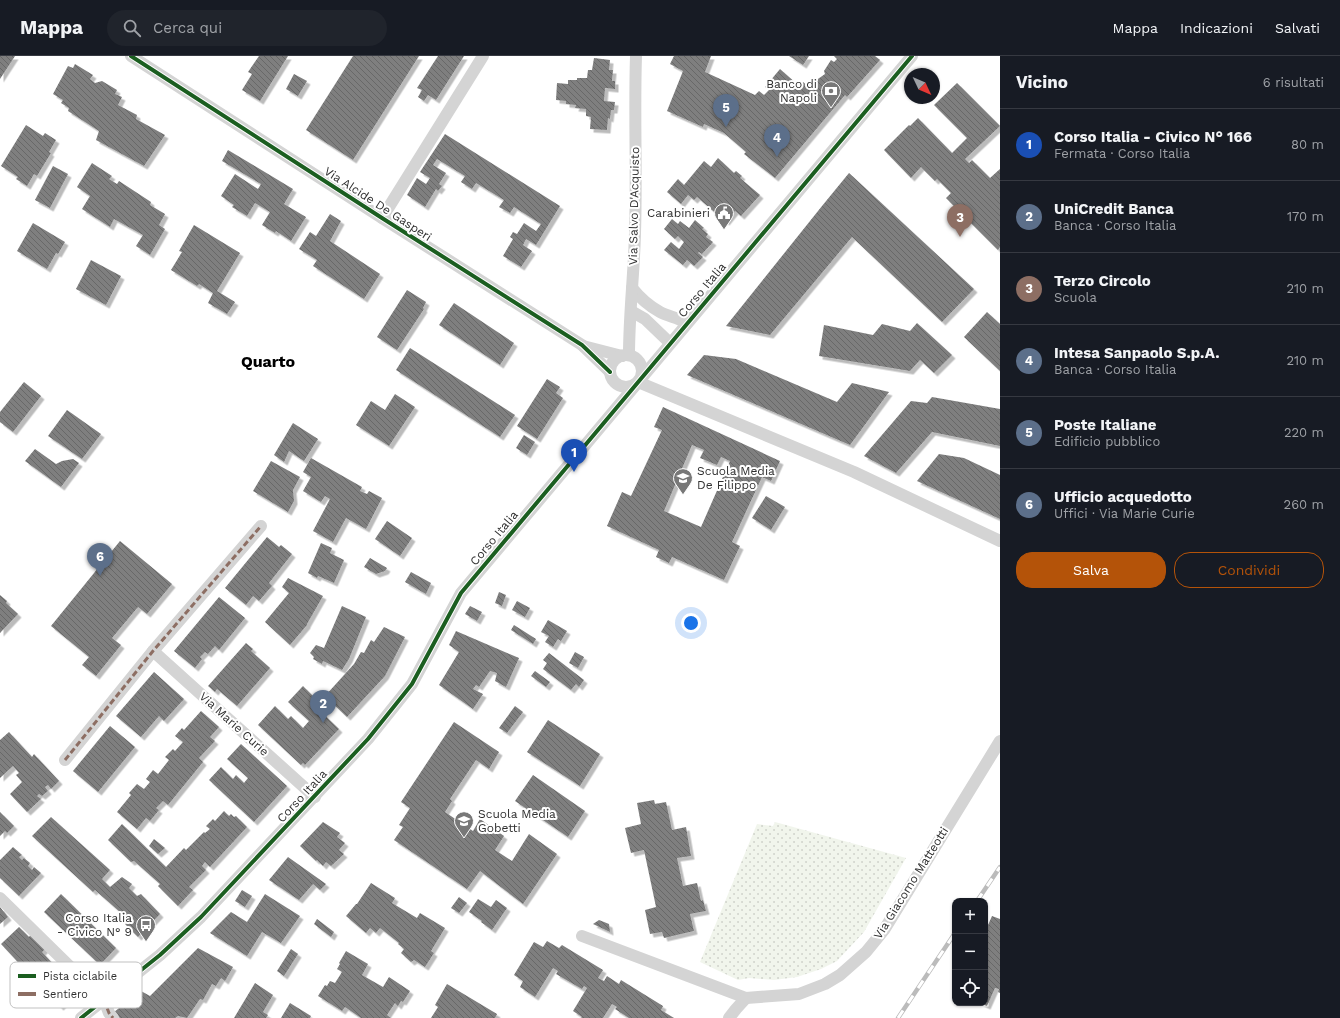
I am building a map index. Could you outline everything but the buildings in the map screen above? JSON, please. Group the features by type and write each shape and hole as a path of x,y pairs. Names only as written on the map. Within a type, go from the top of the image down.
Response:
{"street":[{"name":"Via Alcide De Gasperi","path":"131,56 582,346 610,372"},
{"path":"382,218 483,56"},
{"name":"Via Salvo D'Acquisto","path":"625,355 631,311 635,232 634,110 636,56"},
{"name":"Corso Italia","path":"142,969 202,918 368,739 412,684 461,593 686,323 912,56"},
{"path":"632,288 640,298 661,313 680,319 686,323"},
{"path":"631,311 645,319 670,343"},
{"name":"Via Alcide De Gasperi","path":"582,346 625,355"},
{"path":"625,355 634,357 642,366 642,372 641,378 633,386 622,387 612,379 610,372 611,365 615,359 625,355"},
{"path":"638,382 854,472 1000,542"},
{"path":"617,384 620,395 619,405"},
{"path":"65,760 153,651 261,526"},
{"name":"Via Marie Curie","path":"153,651 315,797"},
{"name":"Via Giacomo Matteotti","path":"746,998 799,994 825,984 840,975 866,952 884,930 1000,741"},
{"path":"0,898 65,962"},
{"path":"582,936 746,998 729,1018"},
{"name":"Corso Italia","path":"81,1018 94,1008"},
{"path":"107,1008 109,1014 114,1018"}],"shaded area":[{"path":"775,822 906,858 864,932 837,961 821,969 797,977 774,980 749,978 738,980 700,962 757,824 773,826"}],"railway":[{"path":"979,898 1000,867"},
{"path":"898,1018 954,934"}],"marked path":[{"path":"65,760 153,651 261,526"},
{"path":"107,1008 113,1018"}],"cycle path":[{"path":"131,56 582,345 610,372"},
{"path":"142,969 160,955 201,917 368,739 412,684 461,593 912,56"},
{"path":"81,1018 94,1008"}],"place":[{"name":"Banco di Napoli","path":"831,108"},
{"name":"Poste Italiane","path":"726,127"},
{"name":"Intesa Sanpaolo S.p.A.","path":"777,157"},
{"name":"Carabinieri","path":"724,230"},
{"name":"Terzo Circolo","path":"960,237"},
{"name":"Corso Italia - Civico N° 166","path":"574,472"},
{"name":"Scuola Media De Filippo","path":"683,495"},
{"name":"Ufficio acquedotto","path":"100,576"},
{"name":"UniCredit Banca","path":"323,723"},
{"name":"Scuola Media Gobetti","path":"464,838"},
{"name":"Corso Italia - Civico N° 9","path":"146,942"}],"district":[{"name":"Quarto","path":"268,361"}]}
